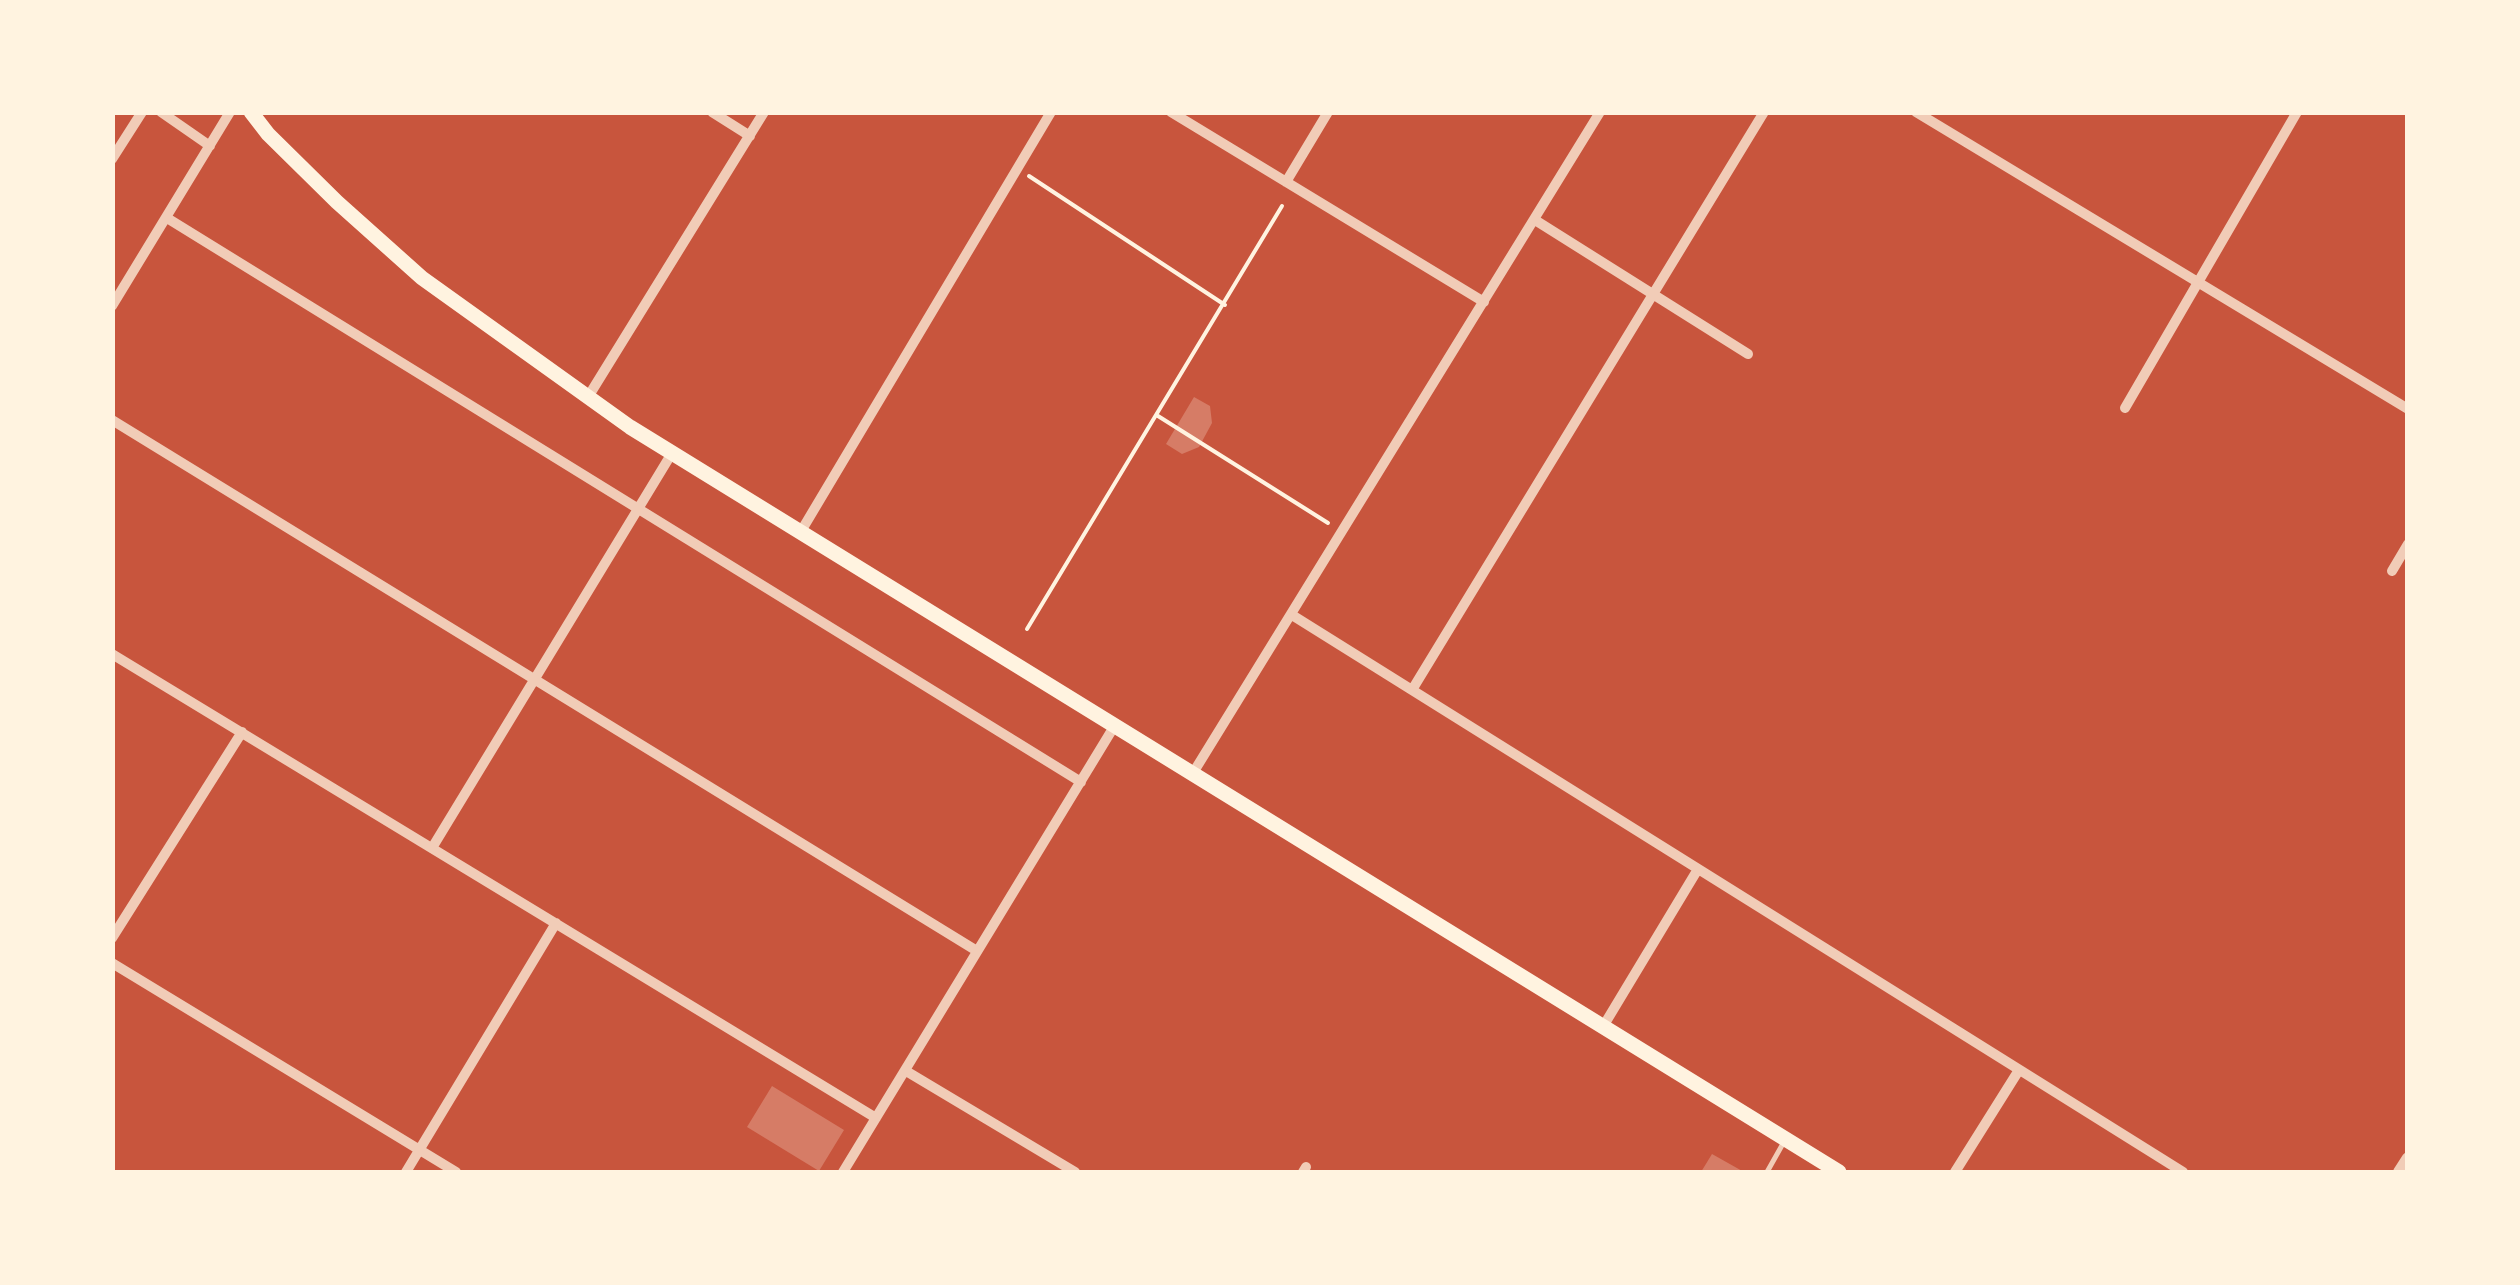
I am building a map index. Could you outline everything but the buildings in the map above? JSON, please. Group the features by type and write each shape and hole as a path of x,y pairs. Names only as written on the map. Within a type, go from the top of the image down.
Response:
{"main road":[{"path":"251,112 337,202 422,278 588,397 800,534 1839,1172"}],"street":[{"path":"112,158 142,112"},
{"path":"162,112 210,146"},
{"path":"112,306 230,112"},
{"path":"712,112 750,136"},
{"path":"588,397 764,112"},
{"path":"800,534 1051,112"},
{"path":"1170,112 1484,302"},
{"path":"1286,182 1328,112"},
{"path":"1194,773 1600,112"},
{"path":"1412,690 1764,112"},
{"path":"2125,408 2297,112"},
{"path":"1923,114 2408,409"},
{"path":"167,218 1081,782"},
{"path":"1535,220 1748,354"},
{"path":"112,420 977,951"},
{"path":"432,848 672,453"},
{"path":"2392,571 2408,544"},
{"path":"1292,615 2183,1172"},
{"path":"112,654 876,1118"},
{"path":"843,1172 1115,726"},
{"path":"112,938 242,732"},
{"path":"1604,1026 1698,869"},
{"path":"406,1172 556,923"},
{"path":"112,963 456,1172"},
{"path":"1955,1172 2018,1070"},
{"path":"906,1071 1075,1172"},
{"path":"2399,1172 2408,1158"}],"lane":[{"path":"1768,1172 1786,1140"}],"path":[{"path":"1030,176 1225,305"},
{"path":"1028,629 1282,206"},
{"path":"1158,416 1342,532"}]}
